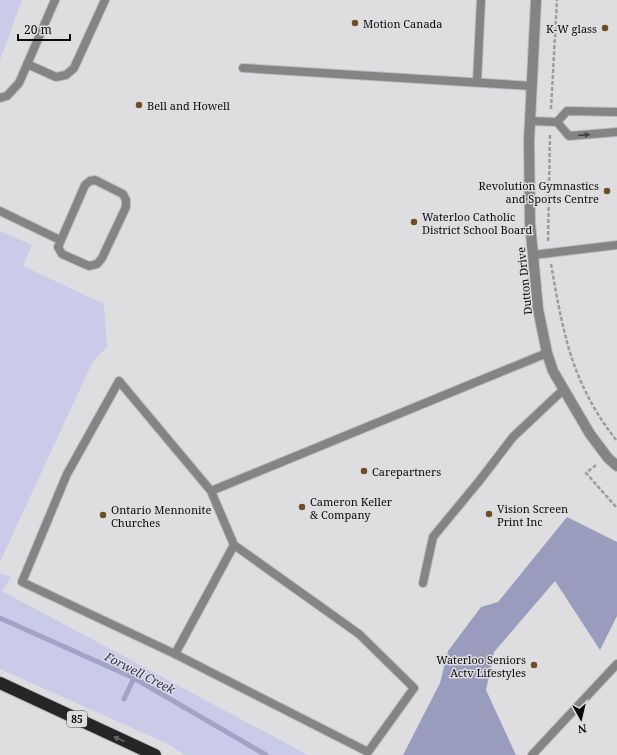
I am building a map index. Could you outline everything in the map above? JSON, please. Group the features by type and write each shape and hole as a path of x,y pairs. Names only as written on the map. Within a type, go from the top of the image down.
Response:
{"highway":[{"name":"85","path":"0,683 155,755"}],"street":[{"name":"Dutton Drive","path":"536,0 529,141 530,208 538,309 547,353 553,371 590,434 608,458 617,466"}],"lane":[{"path":"0,98 7,96 19,83 55,0"},
{"path":"27,64 56,77 66,75 74,68 105,0"},
{"path":"477,82 481,0"},
{"path":"243,68 532,86"},
{"path":"554,122 567,111 617,112"},
{"path":"530,121 554,122 569,136 617,132"},
{"path":"95,180 123,194 126,200 126,207 102,258 97,264 89,266 62,254 58,247 60,240 85,185 90,181 95,180"},
{"path":"0,211 60,240"},
{"path":"533,255 617,245"},
{"path":"211,490 547,353"},
{"path":"119,382 211,490 234,545 359,634 414,688 368,752 175,654 22,582 67,474 119,382"},
{"path":"424,583 433,537 513,437 564,389"},
{"path":"175,654 234,545"},
{"path":"532,755 617,664"}],"path":[{"path":"557,0 554,122 548,243 549,253 565,335 579,377 592,405 617,441"},
{"path":"596,466 586,473 617,508"}],"shaded area":[{"path":"0,0 22,0 0,60"},
{"path":"0,231 32,245 23,266 104,304 107,347 93,361 0,562"},
{"path":"567,517 617,542 617,616 600,650 555,581 494,652 486,690 516,755 403,755 440,683 448,651 481,607 498,602"},
{"path":"0,573 11,577 2,591 308,755 185,755 166,743 0,669"}],"waterway":[{"name":"Forwell Creek","path":"0,618 134,678 266,755"},
{"path":"124,699 134,678"}],"place":[{"name":"Motion Canada","path":"355,23"},
{"name":"K-W glass","path":"605,28"},
{"name":"Bell and Howell","path":"139,105"},
{"name":"Revolution Gymnastics and Sports Centre","path":"607,191"},
{"name":"Waterloo Catholic District School Board","path":"414,222"},
{"name":"Carepartners","path":"364,471"},
{"name":"Cameron Keller & Company","path":"302,507"},
{"name":"Vision Screen Print Inc","path":"489,514"},
{"name":"Ontario Mennonite Churches","path":"103,515"},
{"name":"Waterloo Seniors Actv Lifestyles","path":"534,665"}]}
